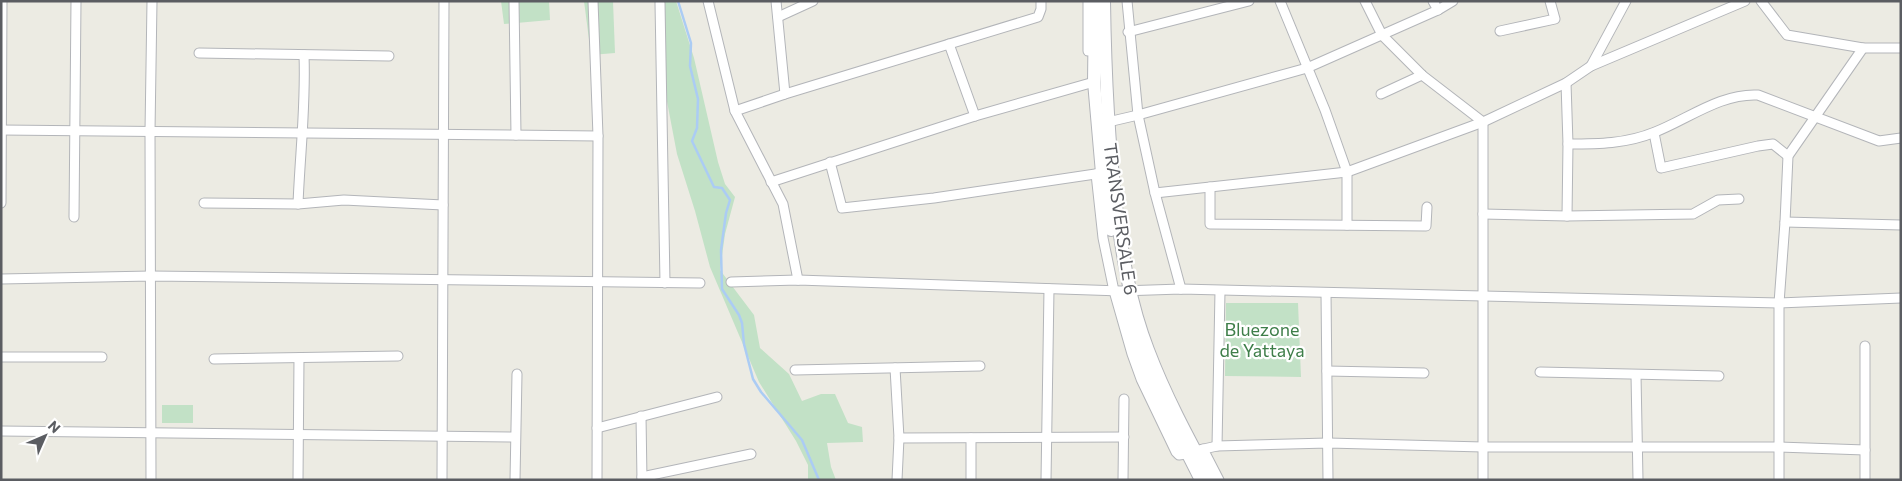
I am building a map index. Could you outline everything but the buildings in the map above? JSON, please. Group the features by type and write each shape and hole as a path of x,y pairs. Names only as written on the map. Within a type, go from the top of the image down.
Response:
{"main road":[{"name":"TRANSVERSALE 6","path":"1095,1 1091,83 1099,174 1122,291 1145,377 1195,452 1201,480"},
{"name":"TRANSVERSALE 6","path":"1104,1 1108,122 1120,236 1122,291 1163,386 1195,452 1211,480"}],"street":[{"path":"1,203 2,1"},
{"path":"74,217 76,1"},
{"path":"151,480 150,131 152,1"},
{"path":"442,480 444,1"},
{"path":"514,1 516,135"},
{"path":"593,1 598,136 597,480"},
{"path":"708,1 735,111 783,204 798,280"},
{"path":"776,1 785,94"},
{"path":"778,17 812,1"},
{"path":"735,111 1038,17 1041,1"},
{"path":"771,182 975,116 1091,83 1088,1"},
{"path":"1127,1 1128,32 1138,115 1155,193 1181,289"},
{"path":"1128,32 1249,1"},
{"path":"1280,1 1325,110 1348,172 1347,225"},
{"path":"1365,1 1382,35 1422,75 1483,122"},
{"path":"1432,1 1438,10"},
{"path":"1108,122 1307,68 1438,10 1454,1"},
{"path":"1500,31 1555,19 1550,1"},
{"path":"1591,66 1626,1"},
{"path":"1155,193 1348,172 1483,122 1566,83 1591,66 1745,1"},
{"path":"1761,1 1787,35 1863,48 1901,48"},
{"path":"660,3 666,282"},
{"path":"949,44 975,116"},
{"path":"1779,480 1779,303 1786,222 1788,156 1863,48"},
{"path":"199,53 389,56"},
{"path":"298,204 305,93 304,55"},
{"path":"1381,94 1422,75"},
{"path":"1566,83 1568,144 1567,216"},
{"path":"1568,144 1611,144 1654,133 1698,110 1745,94 1758,94 1879,141 1901,138"},
{"path":"1483,122 1483,480"},
{"path":"1,130 598,136"},
{"path":"1654,133 1661,168 1774,144 1788,156"},
{"path":"830,162 842,208 934,198 1099,174"},
{"path":"1210,187 1210,224 1426,226 1427,208"},
{"path":"1483,214 1567,216 1693,214 1718,200 1739,199"},
{"path":"204,203 298,204 344,200 444,205"},
{"path":"1786,222 1901,225"},
{"path":"1,279 151,276 700,283"},
{"path":"731,282 798,280 1122,291 1181,289 1779,303 1901,298"},
{"path":"1046,480 1049,289"},
{"path":"1217,446 1220,291"},
{"path":"1326,293 1328,480"},
{"path":"1865,346 1865,480"},
{"path":"214,359 398,356"},
{"path":"1,357 102,357"},
{"path":"298,358 298,480"},
{"path":"795,370 980,366"},
{"path":"896,368 899,438 897,480"},
{"path":"1327,371 1424,373"},
{"path":"1540,372 1719,376"},
{"path":"515,480 517,374"},
{"path":"1636,375 1638,480"},
{"path":"597,428 717,397"},
{"path":"1123,480 1124,399"},
{"path":"641,416 642,479 751,454"},
{"path":"1,431 515,437"},
{"path":"899,438 1124,437"},
{"path":"970,480 971,438"},
{"path":"1219,480 1195,452 1217,446 1328,443 1483,447 1779,447 1865,450"}],"green space":[{"path":"501,1 549,1 550,20 504,24"},
{"path":"584,1 613,1 615,53 591,55"},
{"path":"654,1 676,1 694,58 718,162 725,184 735,197 725,234 720,270 754,315 760,348 789,374 802,401 821,394 835,394 848,423 862,427 863,442 827,443 831,467 836,480 808,480 808,465 796,441 759,382 710,267 677,154 665,91"},
{"name":"Bluezone de Yattaya","path":"1226,303 1298,303 1301,377 1225,376"},
{"path":"162,405 193,405 193,423 162,423"}],"waterway":[{"path":"678,1 691,43 690,66 698,99 697,128 692,141 714,187 722,188 730,200 726,213 721,250 722,289 742,323 744,344 753,379 761,392 802,440 819,480"}]}
